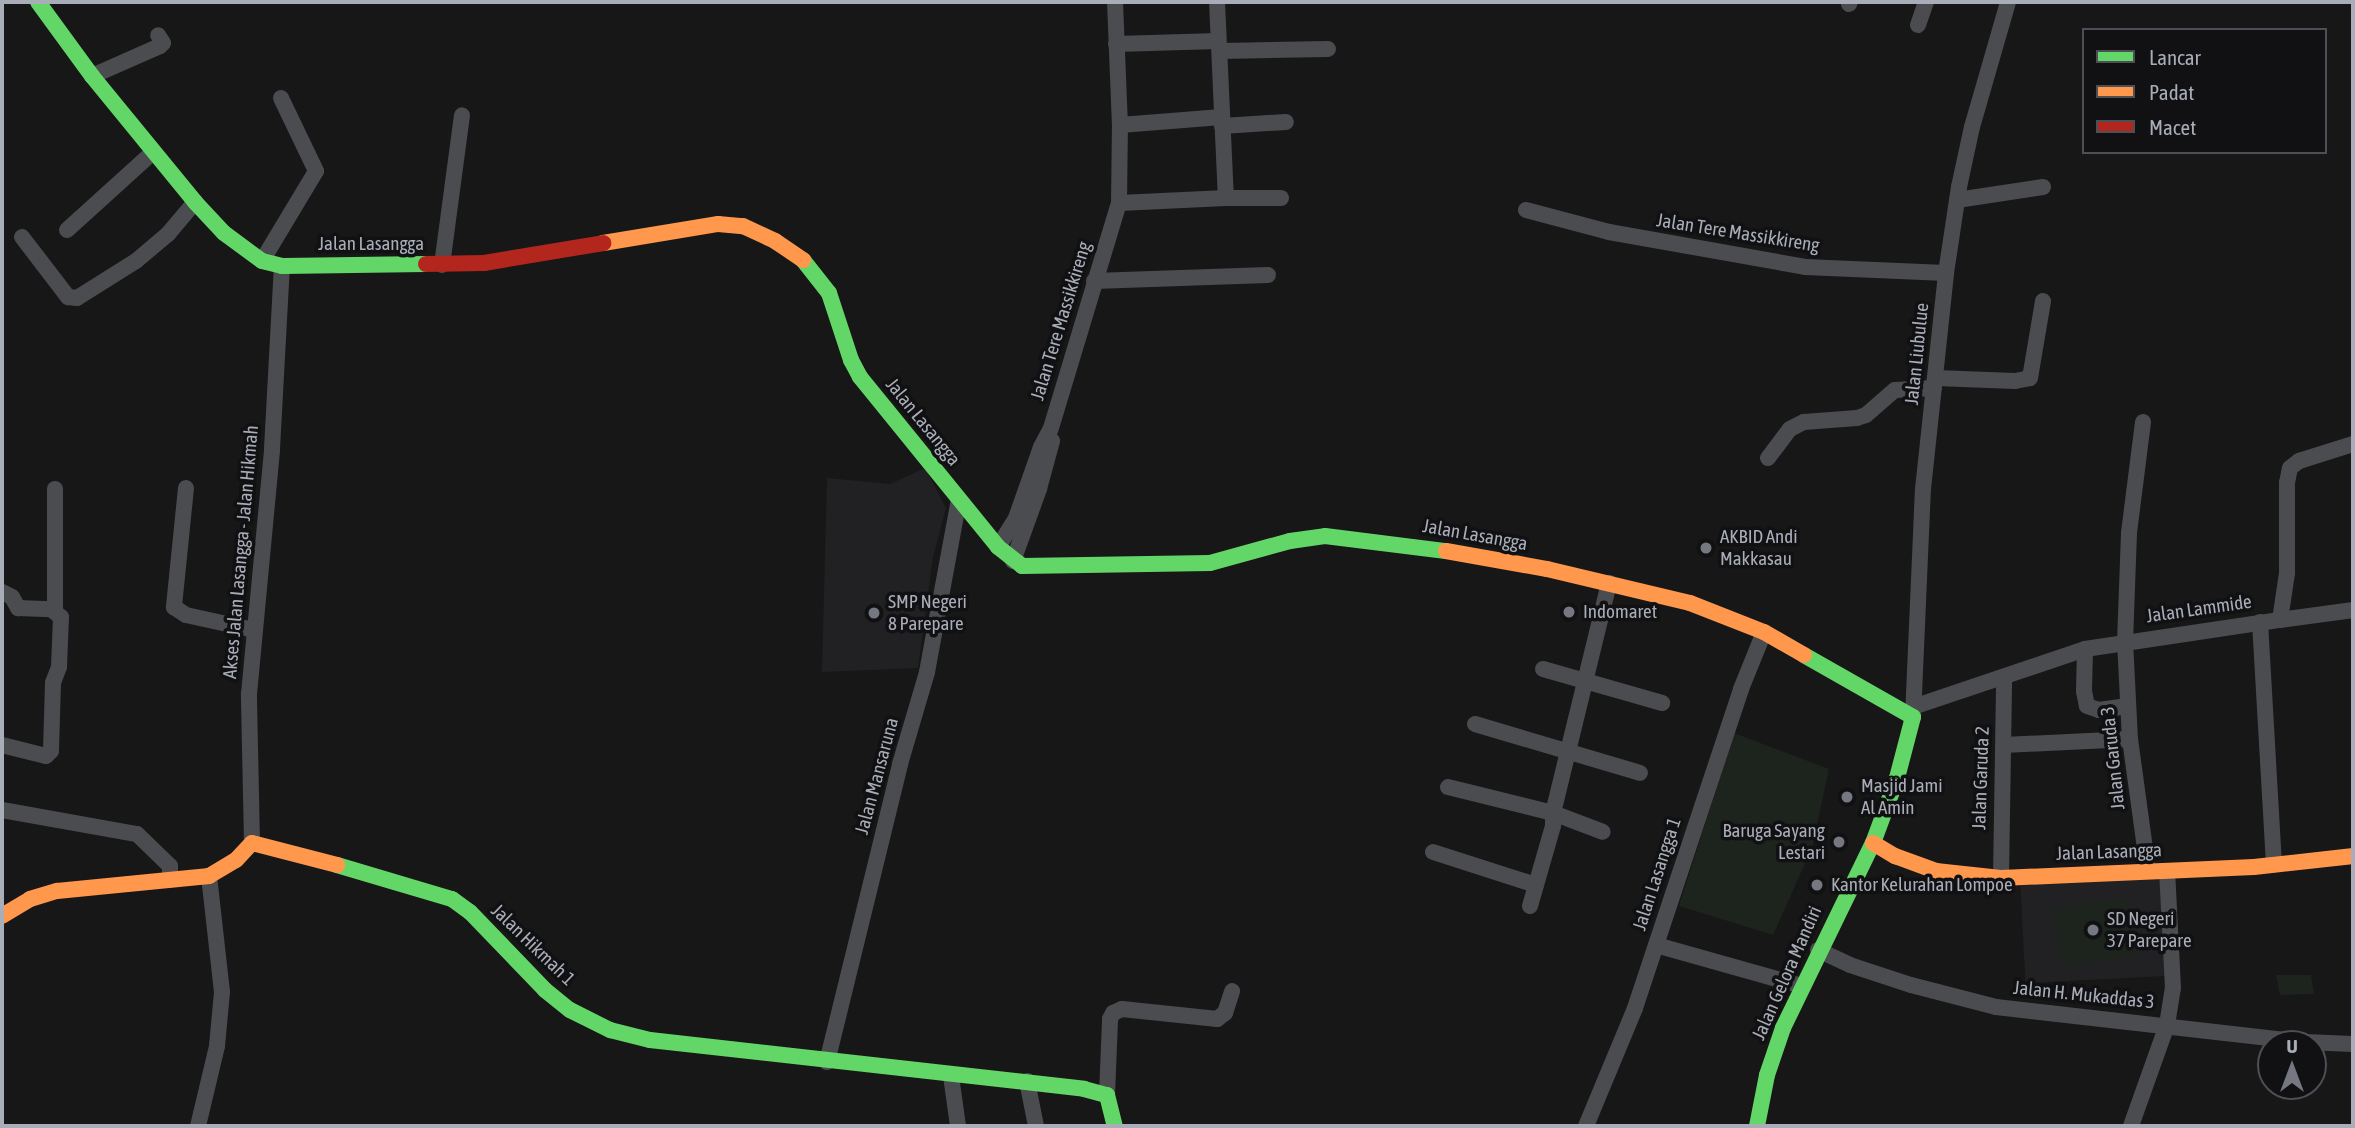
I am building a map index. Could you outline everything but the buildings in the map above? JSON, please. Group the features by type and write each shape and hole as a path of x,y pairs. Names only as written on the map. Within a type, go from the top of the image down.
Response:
{"street":[{"name":"Jalan Lasangga","path":"38,2 92,76 195,202 224,233 262,261 282,266 442,265 515,259 718,224 743,226 793,252 821,280 829,293 851,359 860,377 998,547 1013,561 1032,568 1196,564 1310,537 1336,536 1439,550 1609,583 1690,603 1764,632 1913,712"},
{"name":"Jalan Tere Massikkireng","path":"998,547 1016,518 1041,447 1051,428 1119,203 1120,125 1115,2"},
{"path":"1217,2 1226,198"},
{"path":"1918,25 1926,2"},
{"name":"Jalan Liubulue","path":"1913,712 1923,489 1946,273 1972,127 2008,2"},
{"path":"92,76 160,46 163,43 159,35"},
{"path":"1116,44 1328,49"},
{"path":"262,261 316,171 281,98"},
{"path":"442,265 462,115"},
{"path":"1120,125 1286,122"},
{"path":"66,230 153,152"},
{"path":"1957,200 2043,187"},
{"path":"1119,203 1281,198"},
{"path":"22,237 68,297 77,298 136,261 168,234 195,202"},
{"name":"Jalan Tere Massikkireng","path":"1526,210 1621,234 1805,267 1946,273"},
{"name":"Akses Jalan Lasangga - Jalan Hikmah","path":"252,843 249,694 272,449 282,266"},
{"path":"1094,281 1268,275"},
{"path":"1768,458 1785,434 1804,422 1866,415 1895,390 1935,383 2015,381 2031,378 2043,301"},
{"name":"Jalan Garuda 3","path":"2143,422 2129,533 2125,641 2130,739 2148,871"},
{"path":"1013,561 1051,449 1051,428"},
{"name":"Jalan Lammide","path":"1913,712 2085,649 2280,620 2287,573 2287,483 2290,468 2299,461 2353,444"},
{"path":"186,488 174,607 186,615 254,630"},
{"path":"2,745 46,756 51,751 53,683 60,667 61,617 55,610 55,489"},
{"name":"Jalan Mansaruna","path":"827,1062 900,764 927,672 959,500"},
{"path":"1530,906 1553,826 1553,813 1567,752 1609,583"},
{"path":"2,592 12,597 18,608 55,610"},
{"path":"2280,620 2353,610"},
{"path":"2260,622 2274,865"},
{"name":"Jalan Lasangga 1","path":"1586,1126 1616,1058 1741,689 1764,632"},
{"path":"2085,649 2084,691 2087,706 2099,710 2128,706"},
{"path":"1543,669 1662,703"},
{"name":"Jalan Garuda 2","path":"2001,878 2004,678"},
{"name":"Jalan Gelora Mandiri","path":"1757,1126 1767,1076 1783,1028 1818,950 1873,843 1897,778 1913,712"},
{"path":"1475,724 1640,773"},
{"path":"2004,745 2130,739"},
{"path":"1448,787 1553,813 1603,832"},
{"path":"2,810 137,834 170,866 170,880"},
{"path":"2,916 30,899 57,891 209,876 236,860 252,843"},
{"name":"Jalan Hikmah 1","path":"252,843 380,876 452,899 470,912 545,990 570,1010 602,1027 650,1040 951,1076 1027,1081 1107,1095"},
{"name":"Jalan Lasangga","path":"1873,843 1895,856 1936,871 2001,878 2274,865 2353,856"},
{"path":"1433,852 1536,885"},
{"path":"2131,1126 2167,1024 2173,988 2166,871"},
{"path":"198,1126 216,1046 222,992 209,876"},
{"path":"1656,945 1802,986"},
{"name":"Jalan H. Mukaddas 3","path":"1818,950 1850,965 1911,985 1996,1007 2167,1024 2293,1041 2353,1044"},
{"path":"1115,1126 1107,1095 1110,1019 1114,1013 1122,1009 1217,1019 1223,1015 1232,991"},
{"path":"951,1076 958,1126"},
{"path":"1027,1081 1036,1126"}],"shaded area":[{"name":"SMP Negeri 8 Parepare","path":"925,468 946,508 933,557 918,668 822,672 827,478 890,484"},
{"path":"1734,733 1829,769 1812,848 1773,935 1679,906"},
{"name":"SD Negeri 37 Parepare","path":"2164,875 2169,976 2025,983 2020,883"},
{"path":"2130,898 2138,955 2061,966 2053,909"},
{"path":"2276,975 2311,975 2314,994 2280,995"}],"traffic: fast":[{"path":"38,2 92,76 195,202 224,233 262,261 282,266 426,264"},
{"path":"803,260 829,293 851,360 860,377 998,547 1022,566 1210,563 1290,541 1325,536 1446,551"},
{"path":"1757,1126 1767,1075 1783,1028 1873,843 1897,778 1913,717 1804,655"},
{"path":"337,865 452,899 470,912 545,990 570,1010 610,1030 650,1040 1084,1089 1107,1095 1115,1126"}],"traffic: slow":[{"path":"603,243 718,224 743,226 775,241 803,260"},
{"path":"1446,551 1547,569 1690,603 1764,632 1804,655"},
{"path":"2,916 30,899 57,891 209,876 236,860 252,843 337,865"},
{"path":"1873,843 1895,856 1936,871 2001,878 2254,867 2353,856"}],"traffic: jam":[{"path":"426,264 484,263 603,243"}],"place":[{"name":"AKBID Andi Makkasau","path":"1706,548"},
{"name":"Indomaret","path":"1569,612"},
{"name":"SMP Negeri 8 Parepare","path":"874,613"},
{"name":"Masjid Jami Al Amin","path":"1847,797"},
{"name":"Baruga Sayang Lestari","path":"1839,842"},
{"name":"Kantor Kelurahan Lompoe","path":"1817,885"},
{"name":"SD Negeri 37 Parepare","path":"2093,930"}]}
